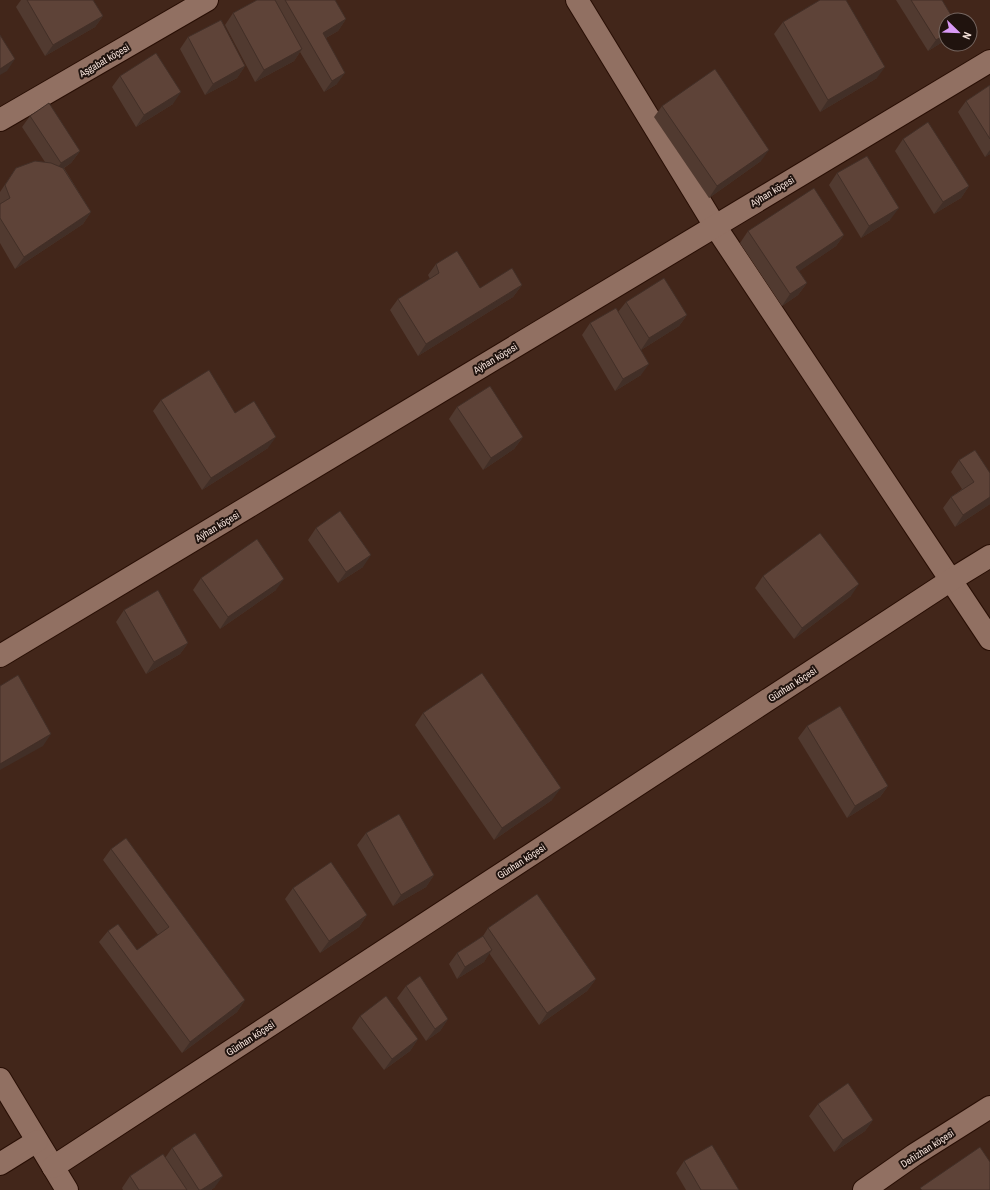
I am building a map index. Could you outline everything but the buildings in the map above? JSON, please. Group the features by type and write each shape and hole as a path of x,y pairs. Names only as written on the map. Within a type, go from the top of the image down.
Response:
{"street":[{"name":"Aşgabat köçesi","path":"0,120 207,0"},
{"path":"576,0 715,226 990,639"},
{"name":"Aýhan köçesi","path":"0,656 990,61"},
{"name":"Günhan köçesi","path":"53,1167 990,556"},
{"path":"0,1079 67,1190"},
{"name":"Deňizhan köçesi","path":"864,1190 914,1155 990,1107"},
{"path":"0,1164 37,1140"}]}
